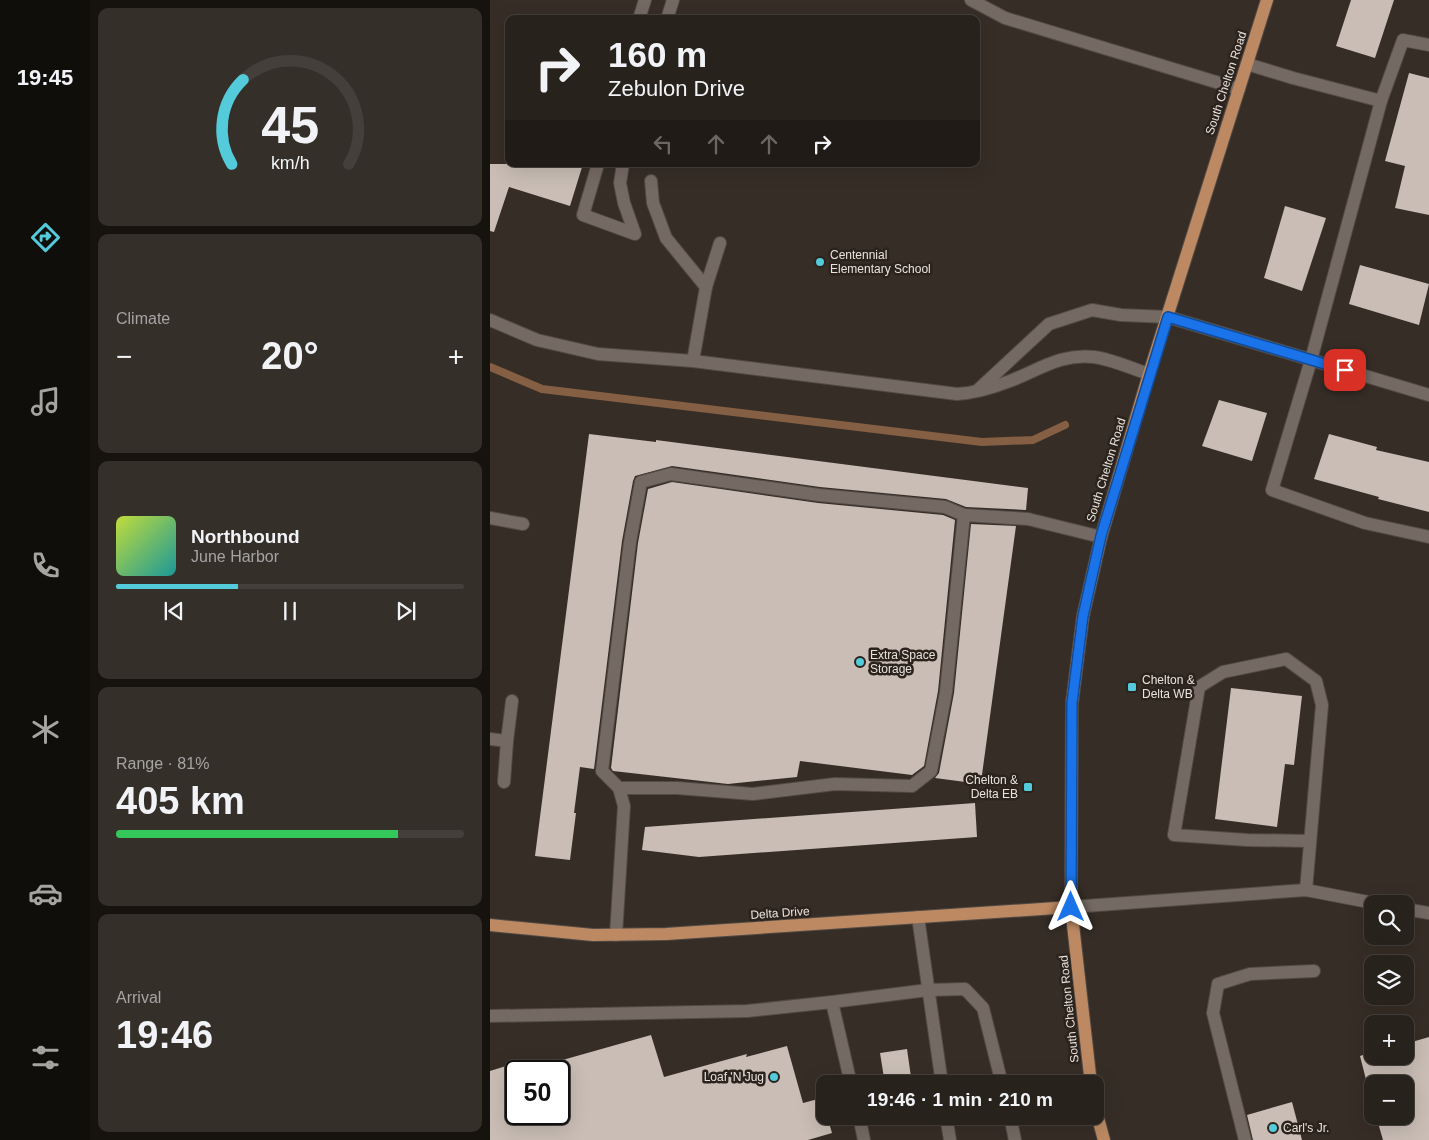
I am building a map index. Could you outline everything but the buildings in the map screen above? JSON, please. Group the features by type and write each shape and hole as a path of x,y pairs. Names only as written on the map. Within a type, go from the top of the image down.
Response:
{"main road":[{"name":"South Chelton Road","path":"1090,1075 1071,907 1072,703 1083,616 1101,536 1149,374 1267,0"},
{"name":"Delta Drive","path":"490,925 593,935 666,934 1071,907"},
{"path":"1100,1125 1104,1140"}],"street":[{"path":"640,15 645,0"},
{"path":"668,15 673,0"},
{"path":"971,0 1005,18 1239,89"},
{"path":"1429,45 1403,40 1381,101 1311,360 1272,490 1365,523 1429,537"},
{"path":"1247,64 1381,101"},
{"path":"597,167 583,215 635,234 624,203 620,183 623,167"},
{"path":"651,181 652,204 666,238 706,287"},
{"path":"693,361 706,287 720,243"},
{"path":"975,393 1050,324 1092,310 1121,315 1168,317 1429,395"},
{"path":"490,320 537,340 598,354 693,361 957,394 975,393 1010,381 1054,360 1078,356 1095,357 1149,374"},
{"path":"616,935 624,806 618,788 602,771 630,542 641,482 671,474 819,495 945,506 964,514 1028,519 1101,536"},
{"path":"618,788 677,788 753,794 835,784 912,786 931,771 949,663 964,514"},
{"path":"490,518 523,524"},
{"path":"1306,890 1322,705 1316,681 1286,659 1223,672 1199,687 1174,835 1247,840 1310,841"},
{"path":"504,782 512,701"},
{"path":"490,739 507,741"},
{"path":"1071,907 1306,890 1364,901"},
{"path":"1414,911 1429,914"},
{"path":"918,917 941,1075"},
{"path":"1245,1140 1213,1013 1218,984 1250,974 1314,972"},
{"path":"490,1016 747,1011 928,990 965,990 983,1008 1000,1075"},
{"path":"832,1002 849,1075"},
{"path":"860,1125 864,1140"},
{"path":"948,1125 950,1140"},
{"path":"1012,1125 1016,1140"}],"waterway":[{"path":"490,367 542,389 982,442 1033,440 1065,425"}],"place":[{"name":"Centennial Elementary School","path":"820,262"},
{"name":"Extra Space Storage","path":"860,662"},
{"name":"Chelton & Delta WB","path":"1132,687"},
{"name":"Chelton & Delta EB","path":"1028,787"},
{"name":"Loaf 'N Jug","path":"774,1077"},
{"name":"Carl's Jr.","path":"1273,1128"}],"route":[{"path":"1071,907 1072,703 1083,616 1101,536 1168,317 1345,370"}]}
